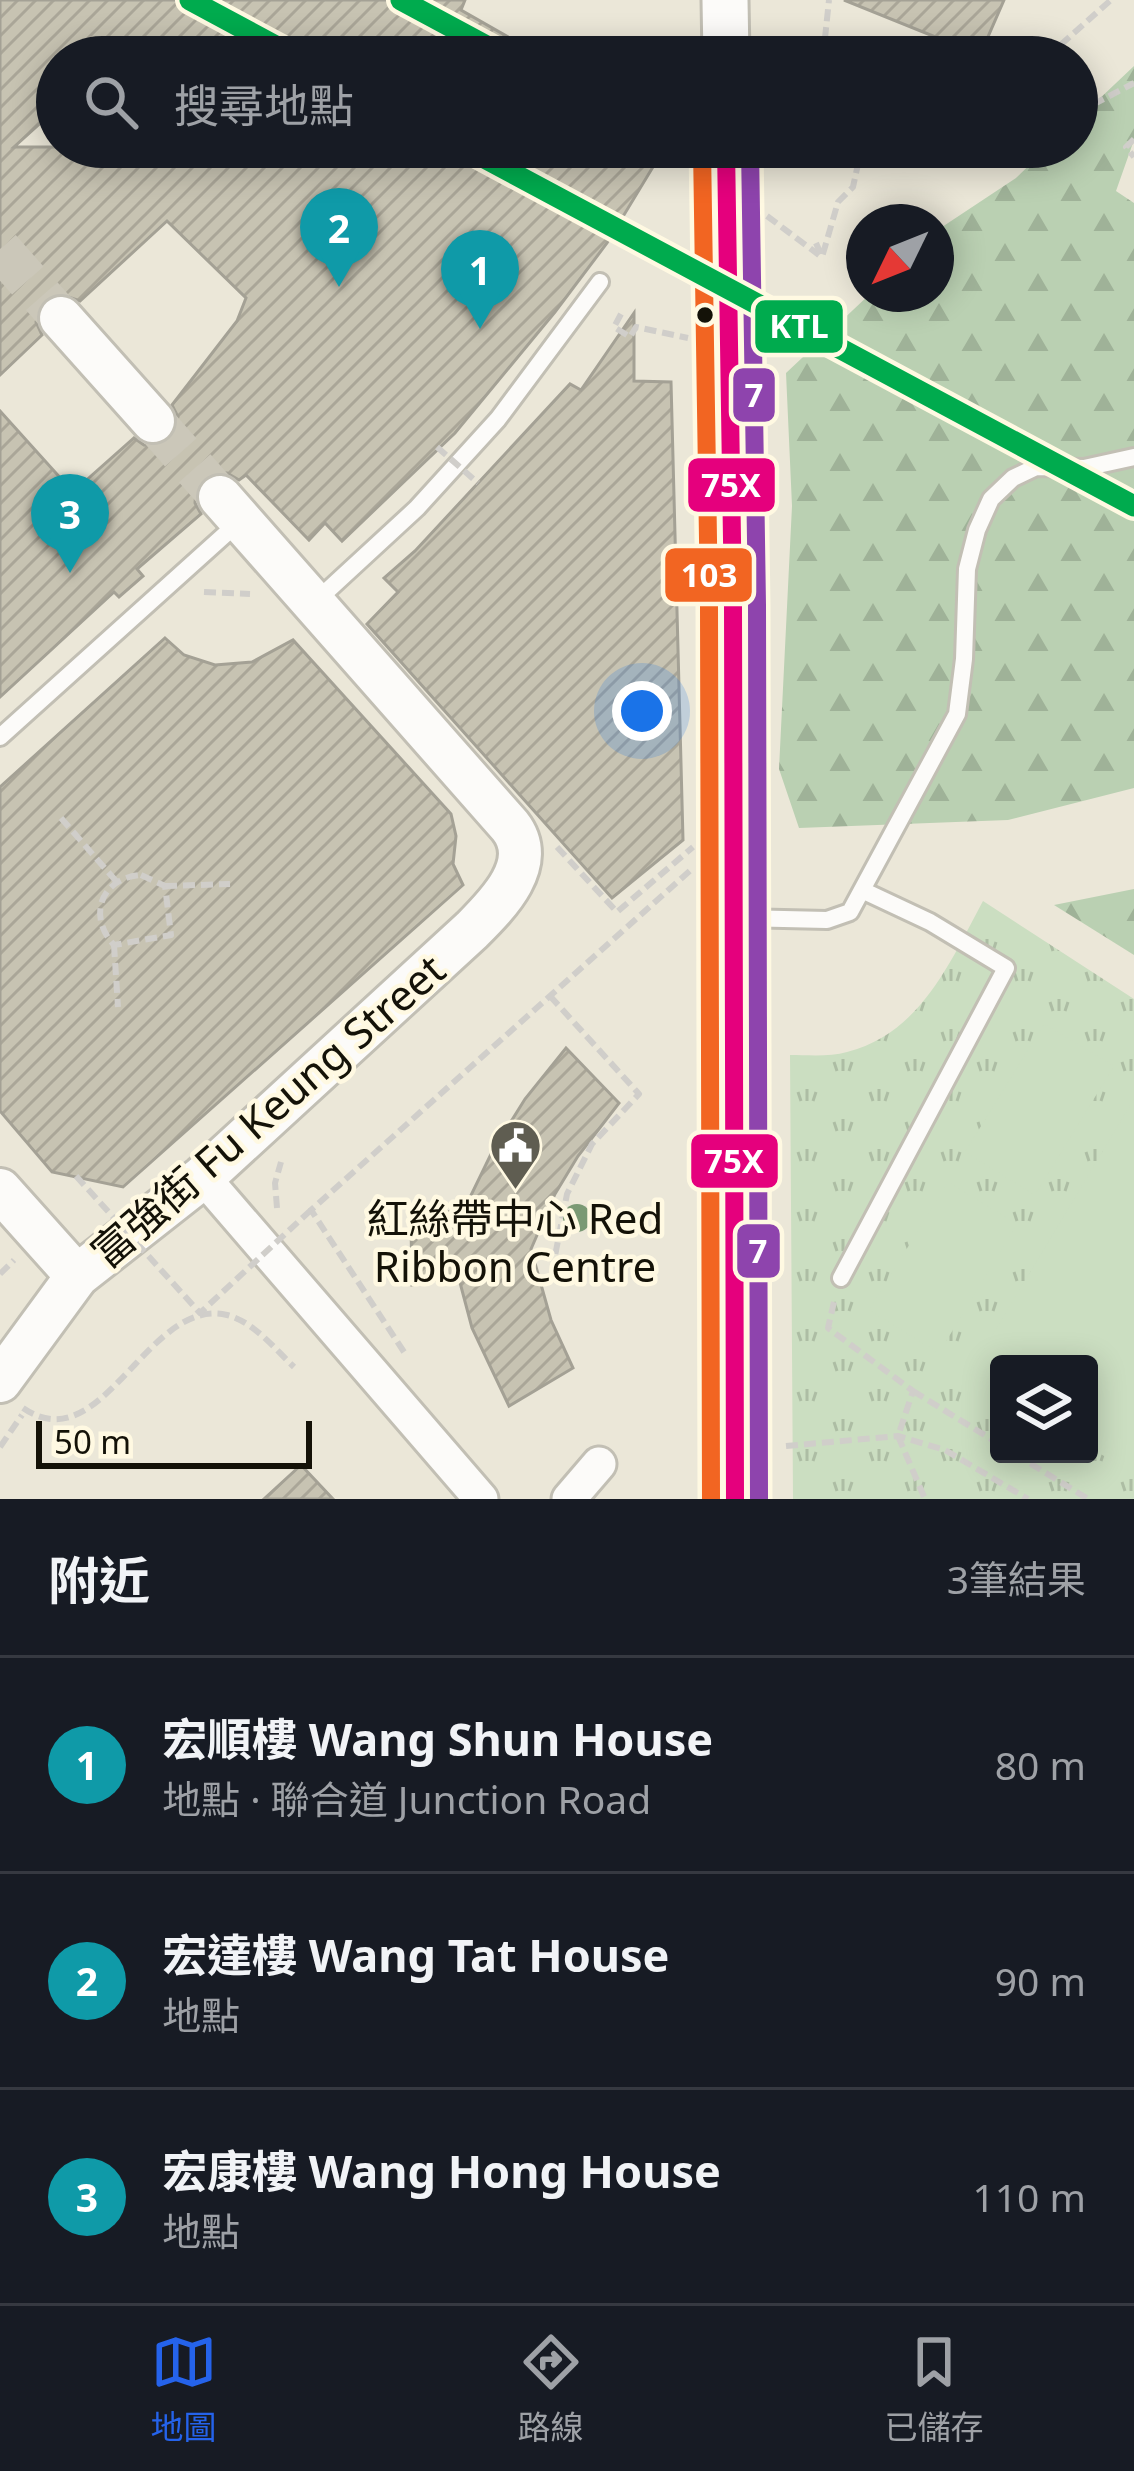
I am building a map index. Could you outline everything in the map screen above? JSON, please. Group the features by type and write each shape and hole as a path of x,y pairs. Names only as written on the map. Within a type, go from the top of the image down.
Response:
{"main road":[{"path":"725,0 726,36"},
{"path":"726,168 735,1499"}],"street":[{"path":"61,318 153,421"},
{"path":"230,509 525,828"},
{"name":"富強街 Fu Keung Street","path":"22,1395 77,1276 203,1177 500,902 520,858 525,828"},
{"path":"203,1177 481,1499"},
{"path":"0,1190 77,1276"},
{"path":"569,1499 599,1465"}],"lane":[{"path":"314,604 417,508 498,418 600,283"},
{"path":"734,918 827,920 850,913 957,714 964,659 964,587 977,530 992,500 1012,478 1036,467 1084,468 1134,457"},
{"path":"0,737 230,509"},
{"path":"841,1278 1006,968 930,922 864,891"}],"path":[{"path":"826,36 829,0"},
{"path":"1071,36 1111,0"},
{"path":"1098,102 1134,83"},
{"path":"1134,139 1126,147 1134,157"},
{"path":"821,257 838,202 853,188 857,168"},
{"path":"758,208 821,257"},
{"path":"816,243 821,257"},
{"path":"621,314 614,326 630,337 636,327 692,338"},
{"path":"437,447 478,483"},
{"path":"187,600 208,591 228,590 264,598"},
{"path":"61,818 116,881"},
{"path":"0,1447 22,1395 45,1421 63,1421 81,1413 166,1335 200,1313 693,868 692,847 617,912 525,828"},
{"path":"118,1007 114,945 100,925 107,890 116,881 141,875 165,886 230,884"},
{"path":"114,945 171,935 165,886"},
{"path":"550,996 640,1094 592,1144 567,1194 555,1256"},
{"path":"289,1144 275,1183 274,1202 297,1240"},
{"path":"76,1176 200,1313 230,1316 254,1329 294,1367"},
{"path":"106,1224 123,1209"},
{"path":"311,1210 405,1360 386,1344"},
{"path":"145,1268 161,1256"},
{"path":"242,1262 258,1279"},
{"path":"841,1278 827,1328 990,1438"},
{"path":"913,1390 898,1436 925,1499"},
{"path":"786,1446 898,1436 945,1450 1028,1499"},
{"path":"1030,1463 1088,1499"}],"green space":[{"path":"1134,66 1134,140 1116,191 1134,203 1134,788 1008,820 799,828 779,769 792,506 786,373 851,312 954,312 954,219 1026,168 1098,168 1098,100"},
{"path":"1134,889 1134,955 1054,905"},
{"path":"983,901 1134,999 1134,1499 793,1499 790,1055 847,1052 873,1043 914,1012 945,971"},
{"path":"1044,1024 1114,1066 1035,1195 965,1152"},
{"path":"1134,1099 1134,1474 1098,1452 1098,1355 990,1355 990,1387 969,1374"},
{"path":"948,1182 1017,1224 939,1353 869,1310"}],"building":[{"path":"0,0 465,0 461,10 506,36 36,36 36,127 14,147 36,147 36,168 652,168 607,243 455,433 342,541 325,523 309,540 246,475 239,480 214,472 196,490 195,503 201,514 137,569 143,576 119,597 114,592 0,697 0,411 73,492 134,438 157,446 171,439 178,417 172,405 237,321 246,298 167,221 80,301 57,293 43,300 36,322 42,335 0,375"},
{"path":"844,0 1004,0 988,36 933,36"},
{"path":"634,313 634,381 671,382 683,840 612,898 367,624 398,592 384,578 415,551 570,384 581,390"},
{"path":"165,638 184,655 215,665 252,662 293,640 451,814 456,836 453,864 463,885 123,1187 52,1172 0,1111 0,787"},
{"path":"566,1048 619,1103 555,1194 531,1249 551,1320 573,1368 509,1406 472,1328 458,1275 412,1285 411,1224 416,1201 461,1216 525,1099"},
{"path":"301,1465 333,1499 264,1499"}],"tunnel":[{"path":"0,249 61,318"},
{"path":"153,421 220,497"}],"transit line":[{"name":"KTL","path":"190,0 257,36"},
{"name":"KTL","path":"401,0 468,36"},
{"name":"KTL","path":"503,168 1134,506"},
{"name":"103","path":"702,168 709,605 711,1499"},
{"name":"75X","path":"726,168 733,605 735,1499"},
{"name":"7","path":"750,168 757,605 759,1499"}],"place":[{"name":"宏達樓 Wang Tat House","path":"339,287"},
{"name":"宏順樓 Wang Shun House","path":"480,329"},
{"name":"宏康樓 Wang Hong House","path":"70,573"},
{"name":"紅絲帶中心 Red Ribbon Centre","path":"515,1191"}]}
